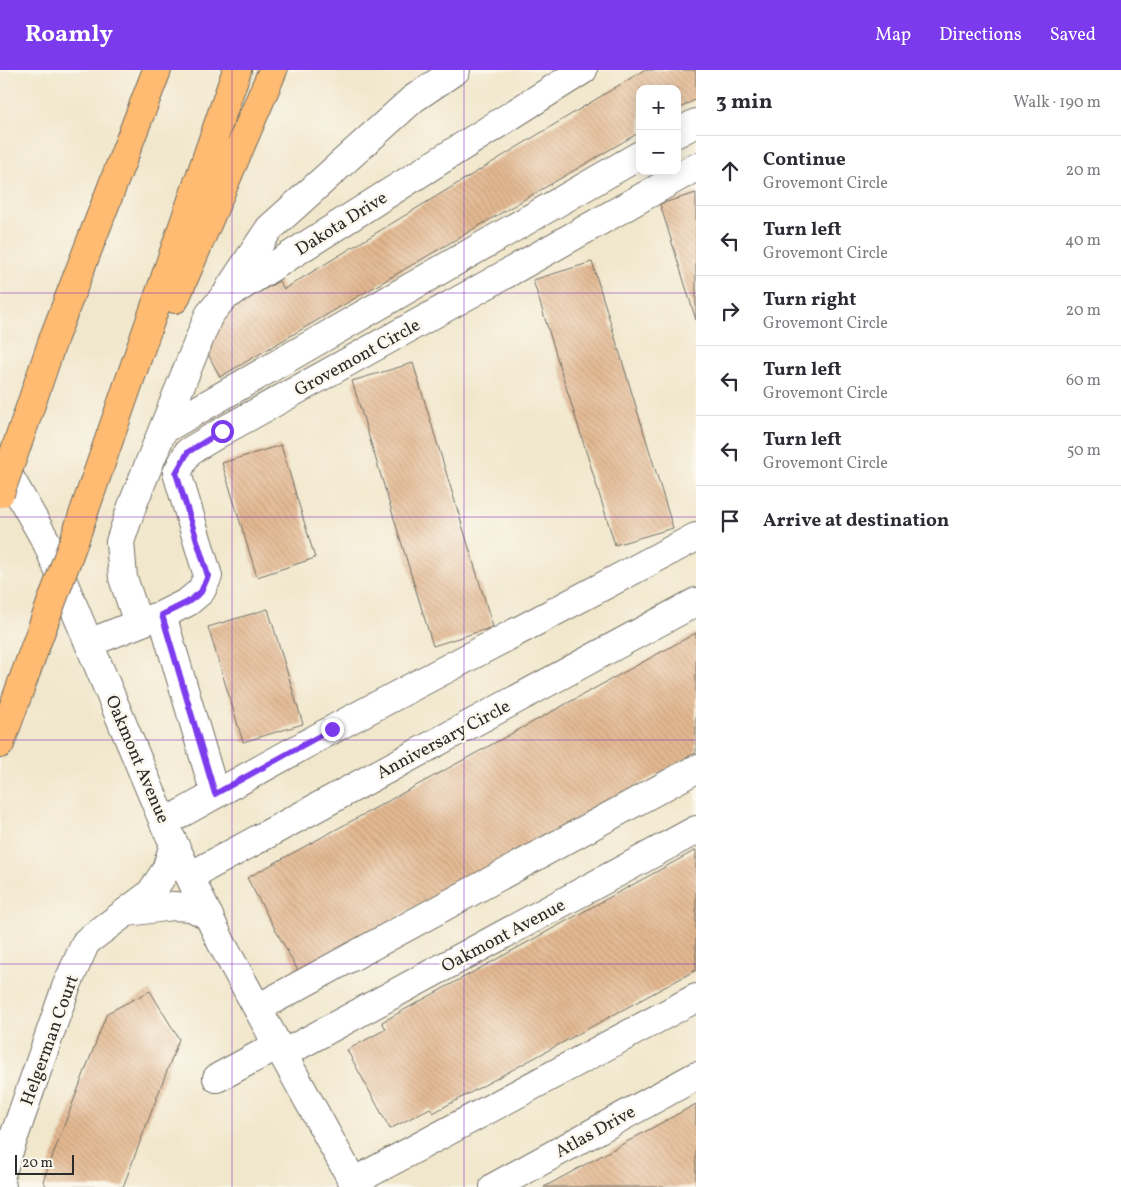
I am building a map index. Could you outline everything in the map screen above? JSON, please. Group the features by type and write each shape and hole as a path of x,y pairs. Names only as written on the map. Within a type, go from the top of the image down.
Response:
{"highway":[{"path":"0,493 54,337 156,70"},
{"path":"0,744 79,526 237,70"},
{"path":"79,526 273,70"}],"street":[{"path":"223,298 269,229 413,99 456,70"},
{"name":"Dakota Drive","path":"150,619 123,578 120,542 208,315 223,298 583,70"},
{"path":"681,131 696,123"},
{"path":"162,430 636,157"},
{"name":"Grovemont Circle","path":"89,643 188,602 201,592 208,576 176,473 188,452 222,431 696,167"},
{"name":"Oakmont Avenue","path":"0,460 47,543 169,834 209,916 354,1184 696,998"},
{"path":"169,834 215,794 344,722 603,587 696,536"},
{"name":"Anniversary Circle","path":"190,876 696,602"},
{"path":"150,619 215,794"},
{"path":"258,1008 696,769"},
{"name":"Oakmont Avenue","path":"281,1050 696,830"},
{"name":"Helgerman Court","path":"2,1187 0,1177 66,987 86,942 154,889 166,870 169,834"},
{"name":"Helgerman Court","path":"126,912 173,906 191,907 209,916"},
{"path":"217,1078 281,1050"},
{"name":"Atlas Drive","path":"494,1187 696,1076"}],"building":[{"path":"644,70 696,70 696,99 681,108 681,85 636,85 636,134 220,377 208,354 221,314 279,281 284,289"},
{"path":"696,193 696,320 660,204"},
{"path":"592,262 673,528 615,545 533,280"},
{"path":"413,363 493,627 433,646 352,381"},
{"path":"281,445 315,558 257,577 222,463"},
{"path":"268,609 303,724 243,742 208,627"},
{"path":"696,633 696,753 298,971 247,878"},
{"path":"696,850 696,970 433,1113 430,1108 390,1129 347,1050 386,1029 382,1022"},
{"path":"150,991 179,1039 123,1187 47,1187 43,1181 107,1013"},
{"path":"696,1104 696,1187 544,1187"}],"route":[{"path":"222,431 188,452 176,473 208,576 201,592 188,602 162,615 215,794 332,729"}]}
